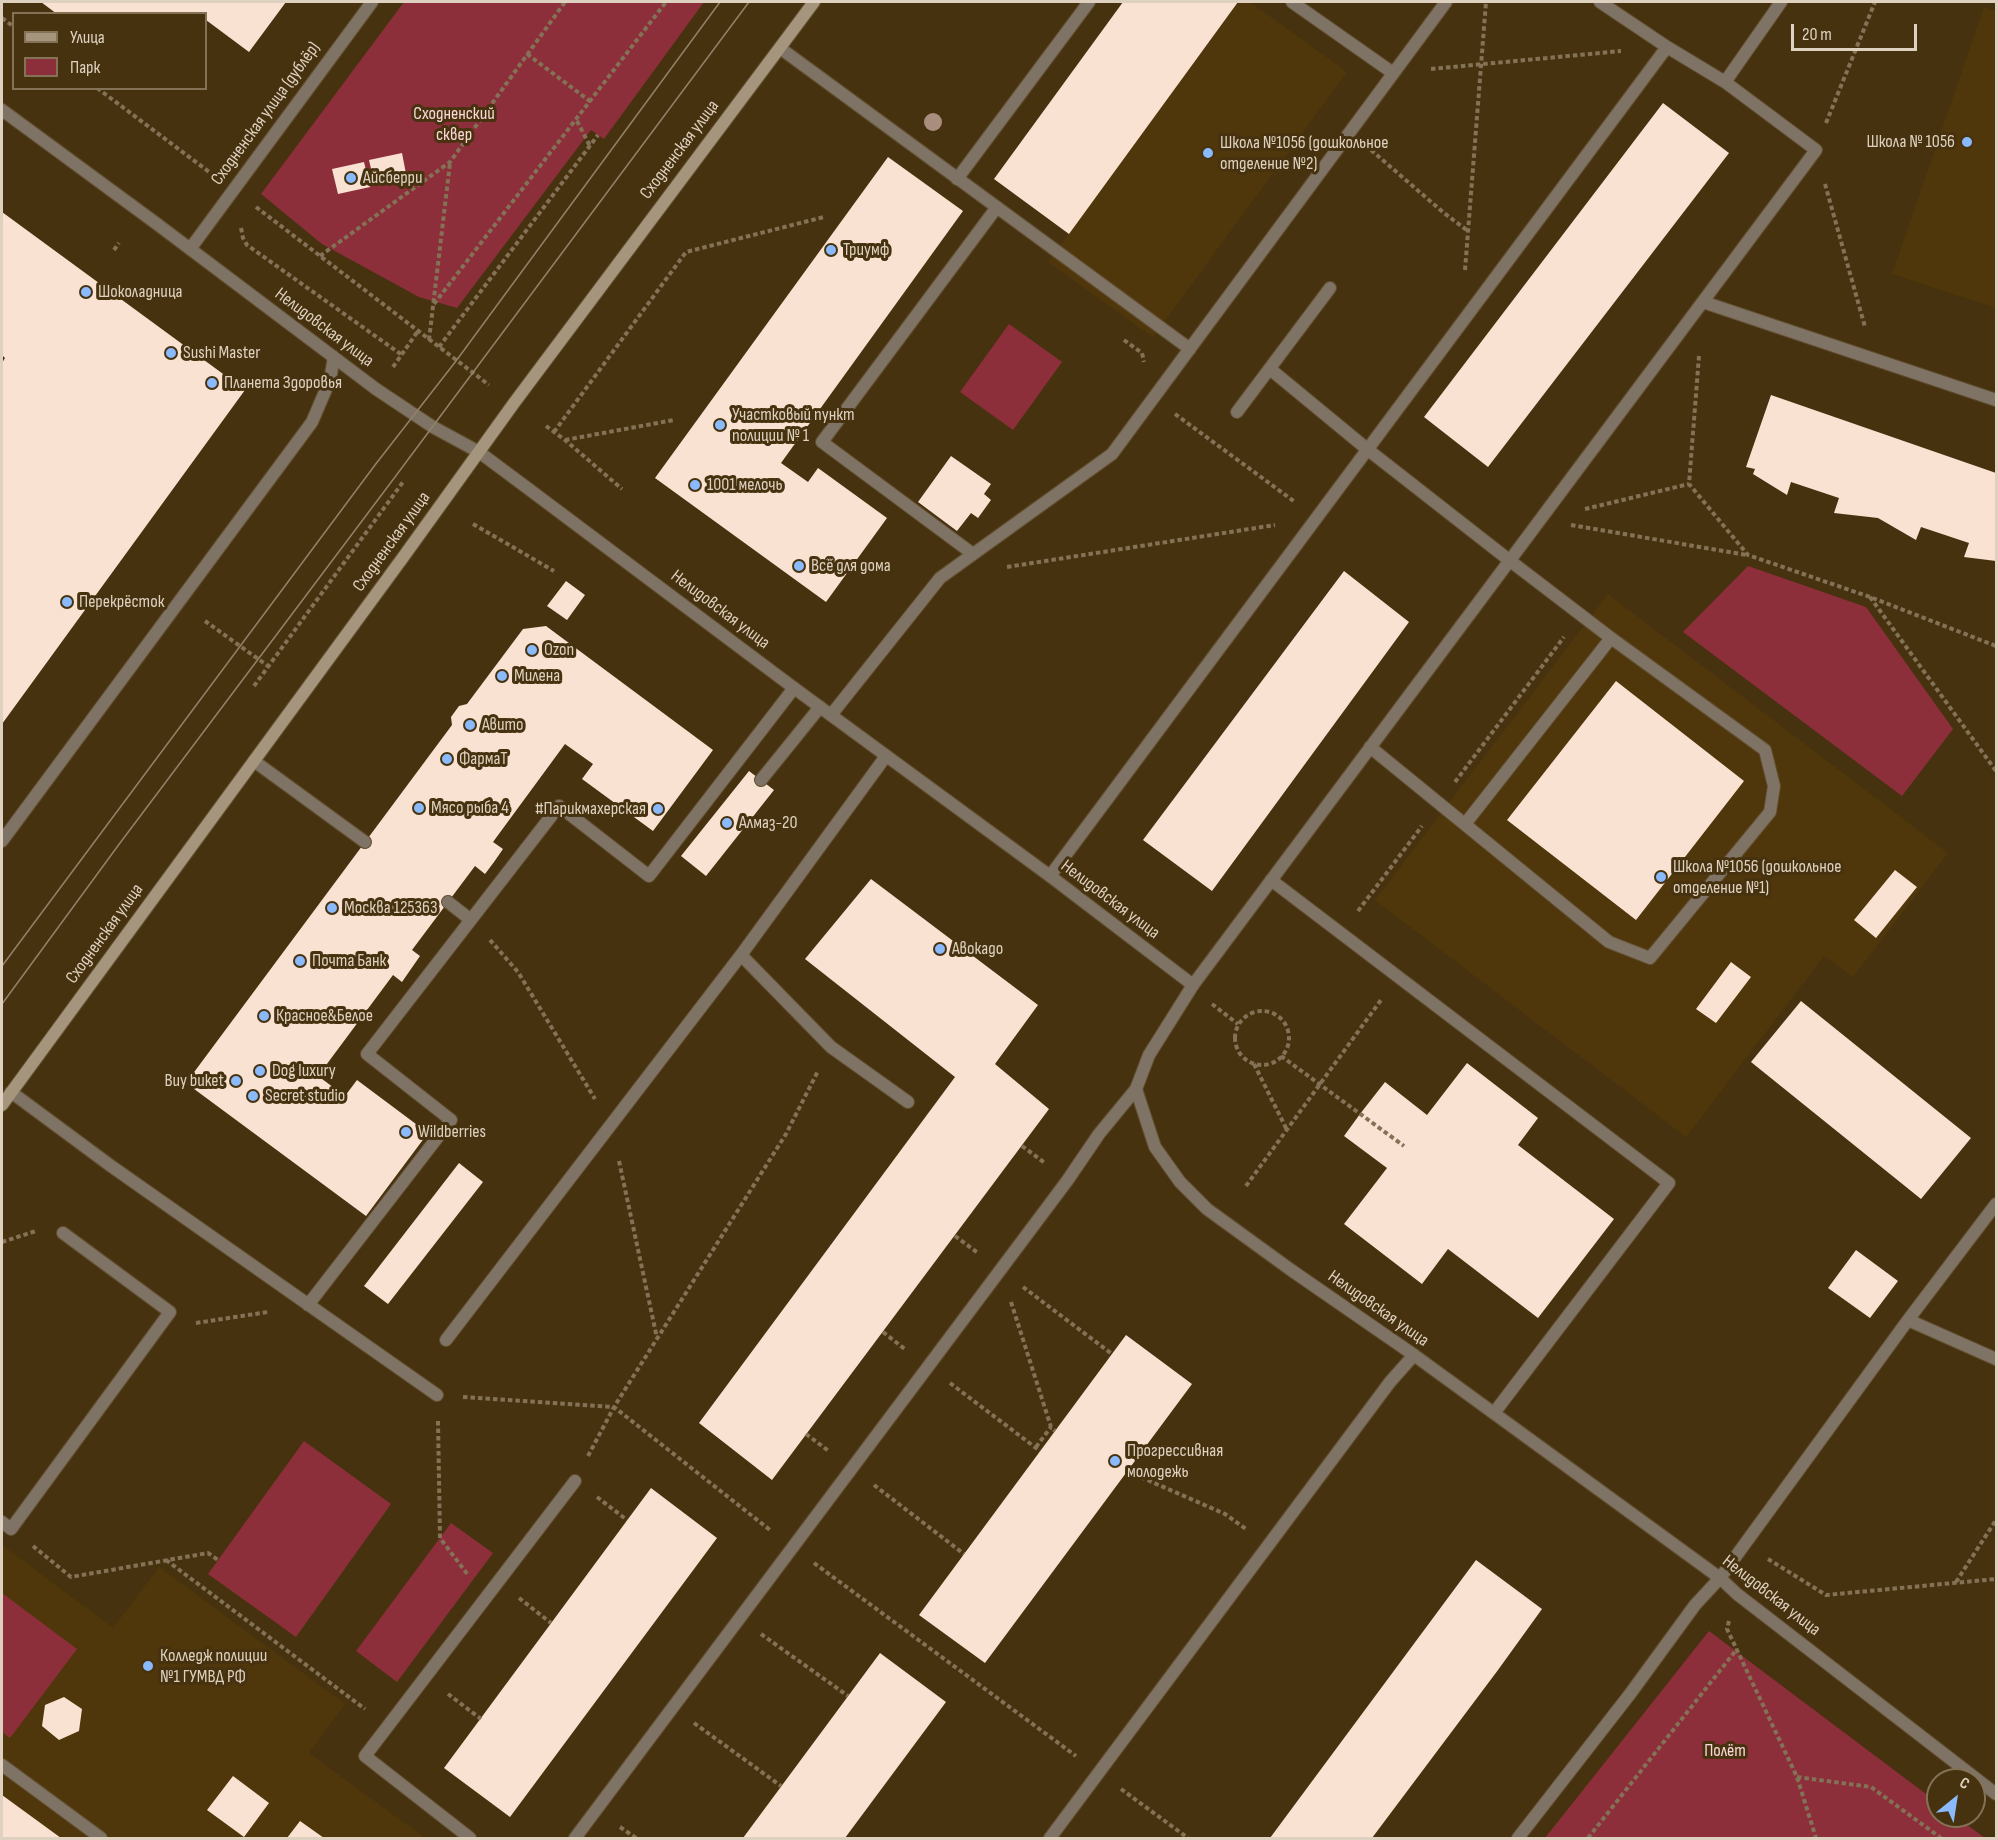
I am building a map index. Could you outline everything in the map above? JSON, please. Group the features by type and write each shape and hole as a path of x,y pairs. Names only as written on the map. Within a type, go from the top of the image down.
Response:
{"main road":[{"name":"Сходненская улица","path":"2,1105 479,452 814,2"}],"street":[{"name":"Сходненская улица (дублёр)","path":"190,249 372,2"},
{"path":"957,179 1089,2"},
{"path":"1292,2 1393,73"},
{"path":"831,715 940,578 1112,454 1446,2"},
{"path":"575,1839 1067,1181 1099,1134 1136,1089 1149,1055 1193,986 1816,150 1725,82 1666,47 1600,2"},
{"path":"1725,82 1781,2"},
{"path":"1050,876 1666,47"},
{"path":"780,48 1190,349"},
{"name":"Нелидовская улица","path":"2,110 396,403 479,452 1050,876 1193,986"},
{"path":"973,554 822,441 997,207"},
{"path":"1237,412 1330,288"},
{"path":"1703,302 1996,400"},
{"path":"2,841 312,422 330,380 334,357"},
{"path":"1270,369 1367,449 1509,560 1611,638 1765,750 1774,786 1770,812 1650,958 1609,942 1370,747"},
{"path":"1465,824 1611,638"},
{"path":"308,1305 451,1120 366,1054 559,806 649,876 794,688"},
{"path":"761,780 820,707"},
{"path":"446,1340 741,955 886,756"},
{"path":"254,761 365,842"},
{"path":"1271,880 1669,1182 1494,1413"},
{"path":"448,902 471,920"},
{"path":"741,955 831,1047 908,1102"},
{"name":"Нелидовская улица","path":"1136,1089 1155,1147 1180,1182 1207,1209 1414,1355 1720,1578 1737,1594 1996,1794"},
{"path":"11,1092 111,1166 437,1395"},
{"path":"1518,1839 1630,1694 1695,1605 1720,1578 1908,1320 1996,1204"},
{"path":"6,1525 170,1312 63,1233"},
{"path":"1908,1320 1996,1359"},
{"path":"1050,1839 1390,1382 1414,1355"},
{"path":"470,1839 364,1756 575,1481"},
{"path":"2,1765 101,1839"}],"path":[{"path":"320,256 450,162 565,2"},
{"path":"434,304 666,2"},
{"path":"1479,301 1464,289 1486,2"},
{"path":"1874,359 1816,150 1875,2"},
{"path":"1393,73 1666,47"},
{"path":"527,54 591,102"},
{"path":"99,90 217,178"},
{"path":"576,121 590,146"},
{"path":"1348,134 1378,155 1468,231"},
{"path":"439,347 598,135"},
{"path":"429,340 450,162"},
{"path":"248,200 489,386"},
{"path":"554,432 686,252 824,218"},
{"path":"241,221 243,238 247,245 402,355"},
{"path":"114,250 119,243"},
{"path":"1703,302 1689,484 1748,555"},
{"path":"389,371 418,331"},
{"path":"1153,398 1317,518"},
{"path":"565,440 674,420"},
{"path":"546,426 622,489"},
{"path":"254,686 403,482"},
{"path":"1540,519 1689,484"},
{"path":"999,568 1317,518"},
{"path":"1540,519 1748,555 1870,597 1996,646"},
{"path":"473,524 554,571"},
{"path":"1870,597 1996,771"},
{"path":"1341,934 1581,615"},
{"path":"205,621 268,666"},
{"path":"471,920 518,972 611,1125"},
{"path":"1246,1186 1398,976"},
{"path":"1211,1004 1239,1024"},
{"path":"1257,1011 1268,1012 1278,1016 1286,1024 1289,1035 1287,1047 1281,1056 1264,1065 1254,1064 1243,1057 1236,1047 1235,1035 1239,1024 1246,1016 1257,1011"},
{"path":"627,1520 575,1481 614,1407 786,1134 831,1047"},
{"path":"1281,1056 1404,1146"},
{"path":"1254,1064 1287,1130"},
{"path":"619,1161 657,1339"},
{"path":"2,1242 44,1229"},
{"path":"955,1236 1112,1354"},
{"path":"1000,1270 1053,1429 1036,1447"},
{"path":"170,1312 195,1323 308,1305"},
{"path":"883,1332 1040,1450"},
{"path":"473,1581 440,1538 437,1395 614,1407 793,1547 1188,1839"},
{"path":"806,1434 964,1554"},
{"path":"1128,1471 1225,1514"},
{"path":"1955,1583 1996,1520"},
{"path":"6,1525 71,1577 208,1553 218,1560"},
{"path":"1744,1544 1826,1595 1996,1579"},
{"path":"166,1560 388,1726"},
{"path":"498,1582 551,1623"},
{"path":"1737,1594 1727,1629 1797,1777 1816,1839"},
{"path":"740,1618 848,1696"},
{"path":"1588,1839 1737,1649"},
{"path":"466,1708 481,1719"},
{"path":"673,1708 781,1786"},
{"path":"1797,1777 1871,1787 1941,1839"}],"shaded area":[{"name":"Школа №1056 (дошкольное отделение №2)","path":"1238,2 1250,2 1347,72 1153,337 1048,262"},
{"name":"Школа № 1056","path":"1984,7 1996,11 1996,308 1892,274"},
{"name":"Школа №1056 (дошкольное отделение №1)","path":"1608,594 1948,853 1853,977 1824,956 1686,1137 1375,900"},
{"name":"Колледж полиции №1 ГУМВД РФ","path":"2,1545 113,1628 159,1567 345,1704 309,1753 425,1838 2,1838"}],"green space":[{"name":"Сходненский сквер","path":"404,2 704,2 604,139 591,130 457,308 419,297 322,244 261,194"},
{"path":"1009,324 1062,362 1013,430 960,392"},
{"path":"1748,566 1866,607 1953,729 1902,796 1683,632"},
{"path":"304,1441 391,1504 296,1637 208,1574"},
{"path":"451,1523 493,1553 397,1682 356,1651"},
{"path":"2,1593 77,1649 10,1738 2,1732"},
{"name":"Полёт","path":"1709,1631 1926,1794 1926,1828 1971,1828 1985,1838 1545,1838"}],"building":[{"path":"41,2 286,2 249,52 207,21 207,12 54,12"},
{"path":"1123,2 1238,2 1069,234 994,179"},
{"path":"1663,103 1729,153 1488,467 1424,417"},
{"path":"402,153 407,179 375,186 369,160"},
{"path":"888,157 963,211 781,463 808,482 818,468 887,518 826,602 655,478"},
{"name":"Айсберри","path":"364,162 370,187 338,194 332,169"},
{"path":"2,212 245,390 2,724 2,363 5,358 2,355"},
{"path":"1771,395 1996,473 1996,561 1964,557 1969,543 1921,527 1916,540 1878,518 1834,513 1839,498 1791,482 1787,495 1753,474 1755,469 1746,467"},
{"path":"951,456 991,484 984,494 991,500 978,518 971,513 957,531 918,502"},
{"path":"1344,571 1409,622 1212,891 1143,840"},
{"path":"566,581 585,595 567,620 547,606"},
{"path":"546,626 713,750 653,831 582,779 593,764 565,744 493,842 503,849 494,862 485,874 475,866 412,950 420,956 402,982 393,975 318,1076 345,1096 357,1080 428,1133 366,1216 186,1083 452,725 451,717 459,706 467,704 523,629"},
{"path":"1616,681 1744,781 1636,920 1507,820"},
{"name":"Алмаз-20","path":"749,771 774,790 706,876 681,856"},
{"path":"1895,870 1917,887 1876,938 1854,920"},
{"path":"871,879 1038,1005 995,1064 1049,1109 772,1480 699,1423 955,1077 805,959"},
{"path":"1731,962 1751,977 1716,1023 1696,1009"},
{"path":"1801,1001 1971,1138 1921,1199 1751,1062"},
{"path":"1467,1063 1538,1118 1518,1145 1614,1219 1538,1318 1448,1249 1422,1284 1344,1224 1387,1168 1344,1136 1360,1114 1385,1082 1427,1115"},
{"path":"459,1163 483,1182 388,1304 364,1286"},
{"path":"1856,1250 1898,1281 1870,1318 1828,1288"},
{"path":"1126,1335 1192,1384 985,1663 919,1615"},
{"path":"651,1488 717,1538 510,1817 444,1768"},
{"path":"1476,1560 1542,1609 1498,1670 1372,1838 1270,1838"},
{"path":"880,1653 946,1702 845,1838 743,1838"},
{"path":"64,1697 82,1709 79,1731 59,1740 42,1726 45,1705"},
{"path":"233,1776 269,1803 244,1837 207,1810"},
{"path":"2,1795 61,1838 2,1838"},
{"path":"300,1821 324,1838 287,1838"}],"tram line":[{"path":"2,966 375,465 456,361 720,2"},
{"path":"2,1004 749,2"}],"place":[{"name":"Школа № 1056","path":"1967,142"},
{"name":"Школа №1056 (дошкольное отделение №2)","path":"1208,153"},
{"name":"Айсберри","path":"351,178"},
{"name":"Триумф","path":"831,250"},
{"name":"Шоколадница","path":"86,292"},
{"name":"Sushi Master","path":"171,353"},
{"name":"Планета Здоровья","path":"212,383"},
{"name":"Участковый пункт полиции № 1","path":"720,425"},
{"name":"1001 мелочь","path":"695,485"},
{"name":"Всё для дома","path":"799,566"},
{"name":"Перекрёсток","path":"67,602"},
{"name":"Ozon","path":"532,650"},
{"name":"Милена","path":"502,676"},
{"name":"Авито","path":"470,725"},
{"name":"ФармаТ","path":"447,759"},
{"name":"Мясо рыба 4","path":"419,808"},
{"name":"#Парикмахерская","path":"658,809"},
{"name":"Алмаз-20","path":"727,823"},
{"name":"Школа №1056 (дошкольное отделение №1)","path":"1661,877"},
{"name":"Москва 125363","path":"332,908"},
{"name":"Авокадо","path":"940,949"},
{"name":"Почта Банк","path":"300,961"},
{"name":"Красное&Белое","path":"264,1016"},
{"name":"Dog luxury","path":"260,1071"},
{"name":"Buy buket","path":"236,1081"},
{"name":"Secret studio","path":"253,1096"},
{"name":"Wildberries","path":"406,1132"},
{"name":"Прогрессивная молодежь","path":"1115,1461"},
{"name":"Колледж полиции №1 ГУМВД РФ","path":"148,1666"}]}
